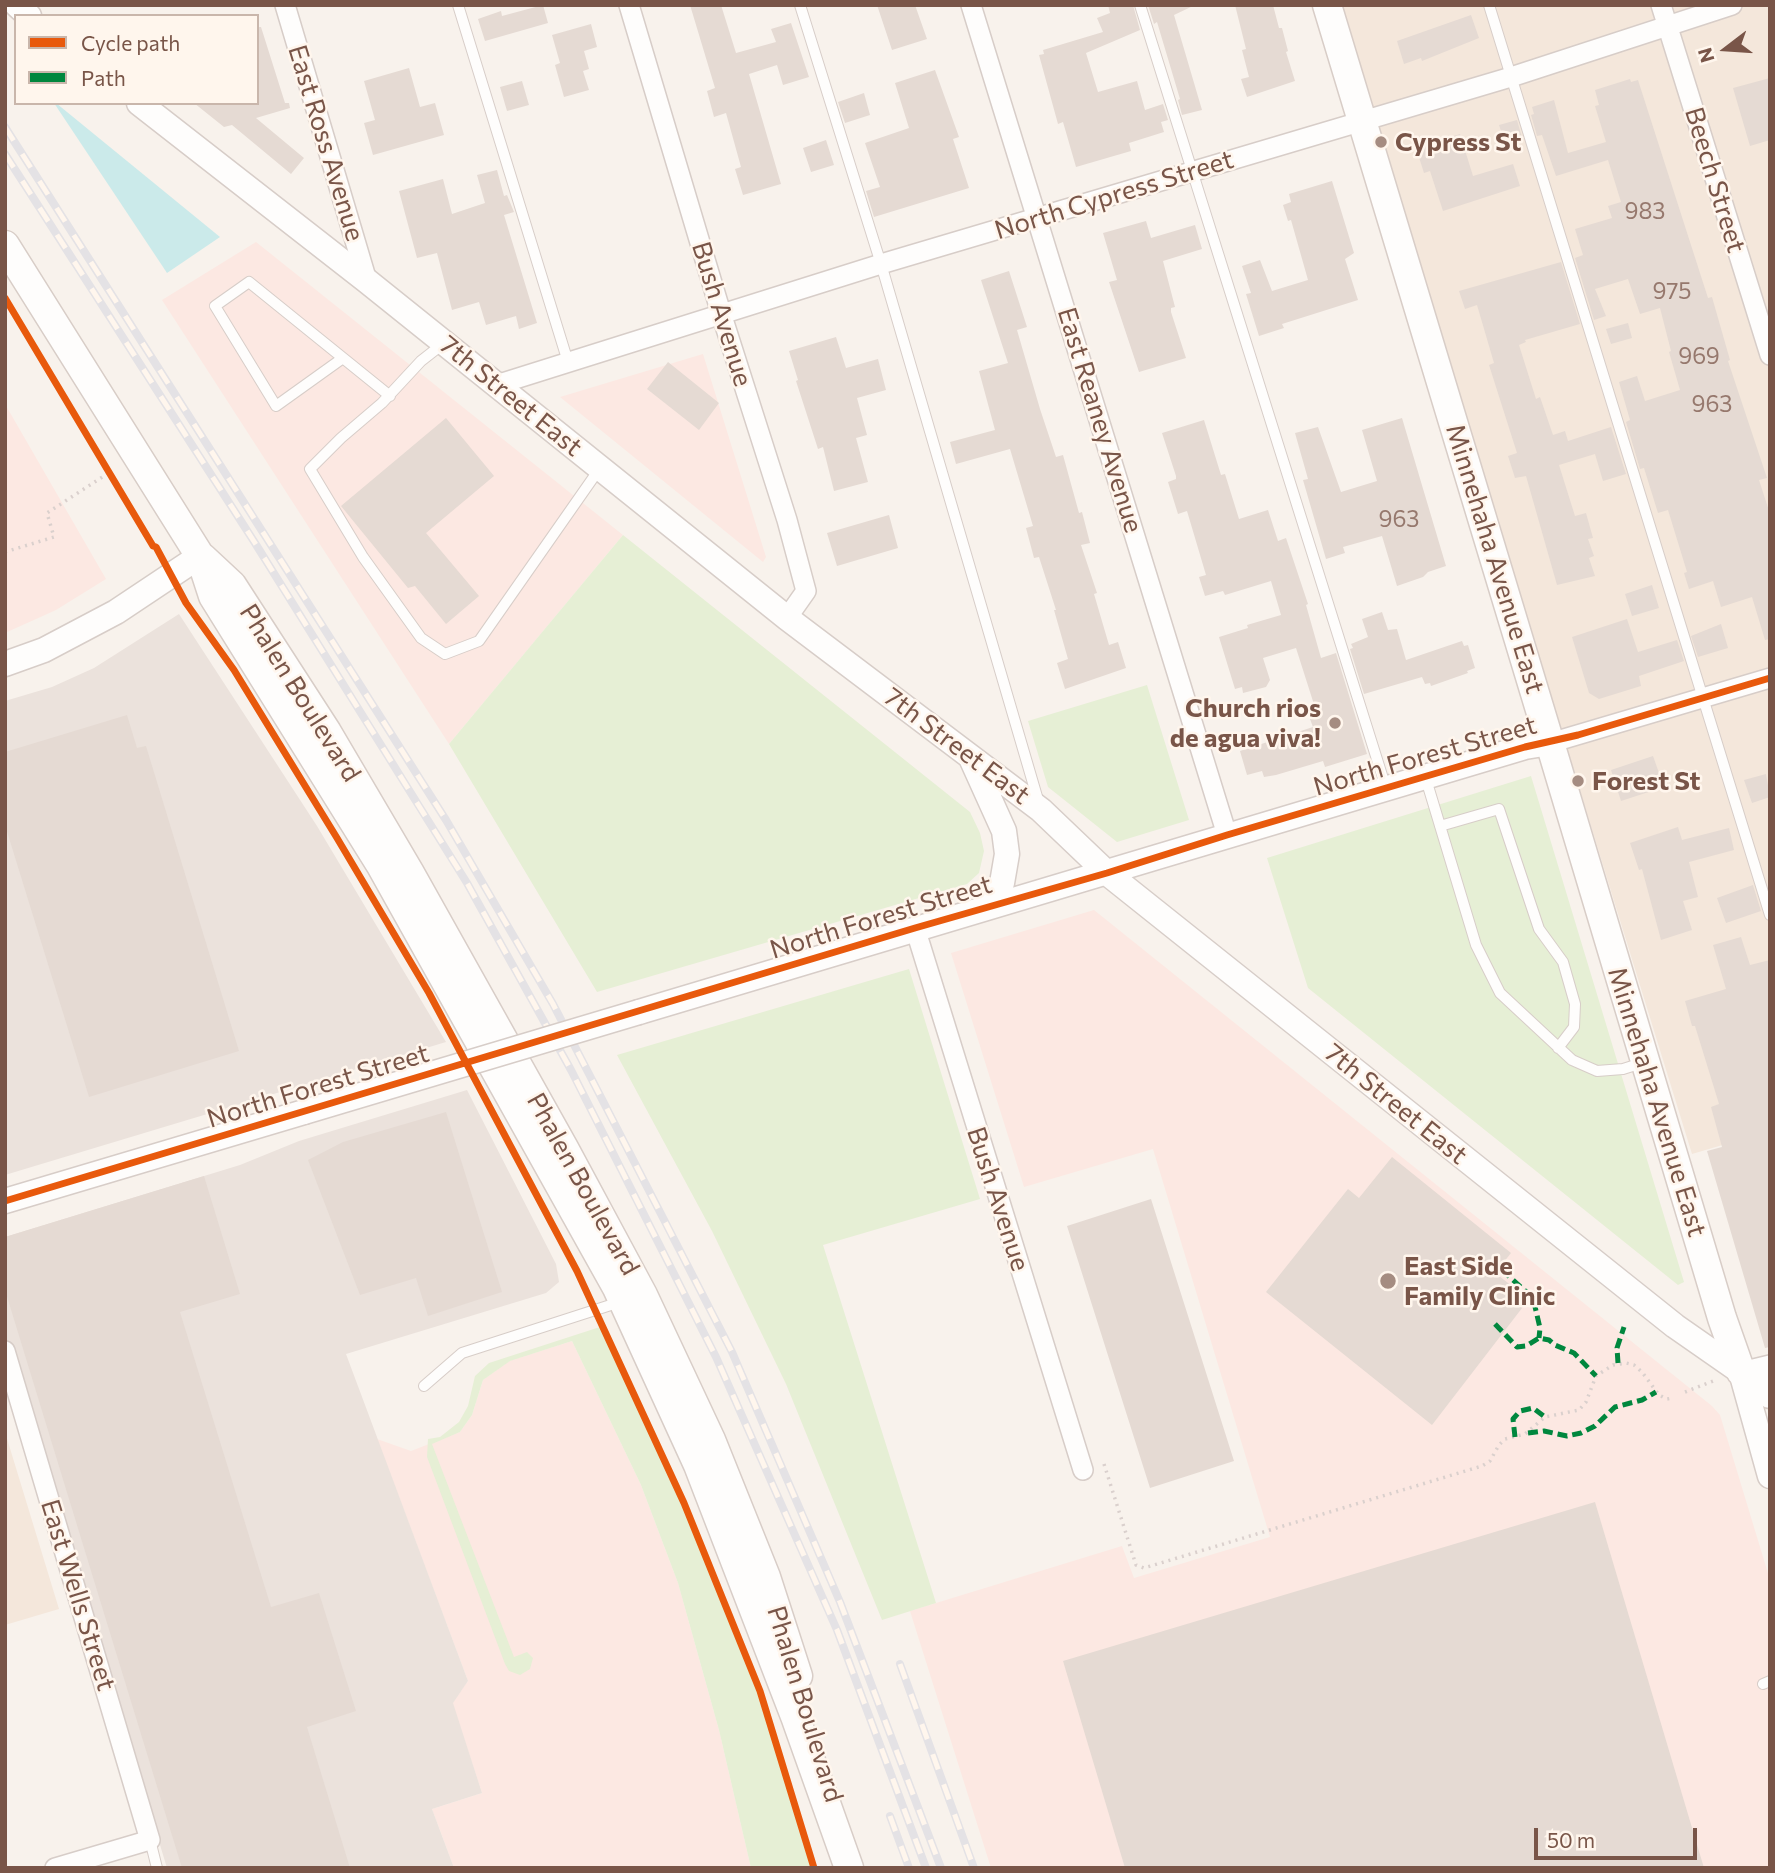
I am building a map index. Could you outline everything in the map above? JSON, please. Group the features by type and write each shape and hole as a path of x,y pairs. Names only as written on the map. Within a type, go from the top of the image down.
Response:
{"main road":[{"name":"Minnehaha Avenue East","path":"1327,5 1721,1318 1741,1372"},
{"name":"Phalen Boulevard","path":"5,245 201,556 213,596 380,864 633,1298 796,1719 850,1868"},
{"name":"7th Street East","path":"1741,1372 1770,1394"}],"street":[{"name":"East Ross Avenue","path":"285,5 367,281"},
{"name":"Bush Avenue","path":"629,5 721,313 787,520 806,591 788,618"},
{"name":"East Reaney Avenue","path":"971,5 1227,835"},
{"name":"Beech Street","path":"1661,5 1770,355"},
{"name":"North Cypress Street","path":"496,386 881,264 1511,77 1732,5"},
{"name":"7th Street East","path":"142,105 367,281 788,618 1041,810 1107,873 1675,1326 1741,1372"},
{"path":"5,664 44,650 116,612 201,556"},
{"name":"North Forest Street","path":"5,1201 1425,776 1525,747 1550,743 1770,678"},
{"path":"969,754 1004,831 1007,854 1002,883 981,909"},
{"name":"Bush Avenue","path":"915,928 1083,1470"},
{"name":"East Wells Street","path":"5,1351 150,1840"},
{"path":"1741,1372 1770,1365"},
{"name":"Minnehaha Avenue East","path":"1741,1372 1770,1476"},
{"path":"55,1868 150,1840"}],"lane":[{"path":"458,5 568,362"},
{"path":"800,5 881,264 1041,810"},
{"path":"1140,5 1386,788"},
{"path":"1489,5 1770,915"},
{"path":"343,358 276,406 215,306 249,282 343,358 390,396"},
{"path":"444,343 421,361 390,396 310,469 363,556 421,638 445,654 479,640 601,467"},
{"path":"1425,776 1476,945 1500,993 1572,1060 1597,1071 1623,1069 1646,1062"},
{"path":"1440,826 1499,809 1539,929 1563,962 1575,1004 1574,1027 1558,1048"},
{"path":"424,1386 462,1353 633,1298"},
{"path":"150,1840 157,1868"}],"path":[{"path":"103,460 116,483"},
{"path":"5,552 54,537 47,513 110,472"},
{"path":"1103,1460 1136,1565 1144,1568 1482,1466 1490,1461 1505,1439 1525,1434 1545,1417 1579,1410 1586,1402 1596,1376 1613,1365 1634,1365 1659,1395 1667,1399 1673,1398"}],"shaded area":[{"path":"1338,5 1770,5 1770,1131 1692,1154"},
{"path":"256,242 623,535 449,744 162,300"},
{"path":"703,354 766,557 763,562 560,397"},
{"path":"5,404 106,579 56,610 5,633"},
{"path":"179,614 317,826 446,1042 5,1175 5,701 52,687 94,668"},
{"path":"1094,910 1720,1415 1770,1580 1770,1868 991,1868 910,1611 1122,1546 1134,1578 1270,1537 1153,1149 1024,1187 951,953"},
{"path":"467,1090 556,1264 559,1282 546,1293 346,1354 468,1681 453,1703 482,1793 432,1809 454,1868 167,1868 5,1333 5,1237 240,1165 299,1141"},
{"path":"572,1341 641,1485 678,1583 719,1730 751,1868 454,1868 432,1809 482,1793 452,1703 468,1681 377,1439 411,1451 460,1432 472,1415 483,1380 509,1361"},
{"path":"5,1432 59,1609 5,1625"}],"green space":[{"path":"623,535 970,812 980,833 984,851 979,873 967,884 597,992 449,744"},
{"path":"1147,685 1189,820 1117,842 1048,787 1028,721"},
{"path":"1531,776 1684,1282 1678,1285 1308,988 1267,858"},
{"path":"909,969 980,1199 823,1245 936,1603 882,1620 786,1384 712,1231 617,1055"},
{"path":"603,1326 684,1503 760,1691 814,1868 751,1868 719,1730 678,1583 641,1485 572,1341 510,1361 483,1380 472,1415 460,1432 432,1444 514,1657 527,1652 533,1658 530,1669 520,1675 509,1671 505,1664 427,1457 428,1439 440,1437 459,1422 468,1406 475,1376 489,1363"}],"water":[{"path":"55,105 220,237 167,273"}],"building":[{"path":"543,5 548,23 485,41 478,19 501,11 502,16"},
{"path":"690,5 721,5 736,53 776,42 771,29 791,23 809,77 783,85 777,65 749,74 781,184 743,195 735,169 741,167 726,113 714,117 707,91 715,88"},
{"path":"877,5 915,5 927,39 892,50"},
{"path":"1108,5 1133,5 1140,30 1086,53 1098,92 1137,81 1145,110 1163,104 1168,120 1161,122 1164,132 1129,143 1131,151 1076,167 1063,122 1058,124 1039,55 1044,54 1043,50 1103,32 1097,18 1110,13"},
{"path":"1148,5 1195,5 1174,15 1202,110 1182,115 1178,100 1180,99 1157,22 1154,24"},
{"path":"1235,5 1273,5 1279,28 1282,28 1295,81 1247,97 1241,79 1249,77 1242,50 1246,49"},
{"path":"1471,15 1479,38 1422,61 1421,58 1404,64 1397,41"},
{"path":"591,24 597,47 584,51 589,69 583,71 589,90 564,97 555,65 560,63 552,35"},
{"path":"261,27 285,103 289,103 290,108 256,118 304,158 291,174 232,125 224,127 196,105 259,105"},
{"path":"409,68 420,107 435,103 444,135 373,155 364,123 375,120 364,81"},
{"path":"935,70 959,137 953,139 969,188 874,217 866,191 880,187 865,143 909,128 895,83"},
{"path":"1770,78 1770,140 1750,146 1733,88"},
{"path":"1630,79 1631,82 1638,80 1708,298 1712,297 1730,360 1728,361 1767,478 1759,480 1770,514 1770,639 1765,640 1752,597 1721,607 1713,581 1689,589 1684,573 1687,572 1668,510 1658,513 1644,468 1640,469 1626,422 1630,420 1619,382 1637,376 1645,401 1680,390 1660,308 1640,314 1628,279 1595,289 1606,316 1594,320 1575,258 1583,255 1575,229 1612,218 1608,206 1621,202 1608,160 1556,176 1542,135 1537,136 1531,115 1534,114 1532,107 1554,100 1568,153 1606,142 1595,106 1599,105 1595,90"},
{"path":"522,81 529,105 507,111 500,87"},
{"path":"864,93 870,115 845,123 838,102"},
{"path":"1517,120 1523,141 1506,146 1499,125"},
{"path":"1460,134 1473,176 1513,164 1520,186 1443,211 1430,171 1424,173 1417,151 1423,149 1422,146"},
{"path":"826,140 834,165 811,172 803,148"},
{"path":"497,170 504,196 507,195 514,212 504,215 537,323 519,329 516,316 486,325 479,302 452,310 437,253 417,258 399,191 443,179 452,214 485,203 477,175"},
{"path":"1332,181 1354,253 1345,259 1358,300 1282,324 1284,328 1259,336 1246,294 1251,293 1242,266 1260,260 1272,291 1308,280 1291,220 1288,221 1283,205 1291,202 1289,194"},
{"path":"1146,221 1151,238 1195,225 1202,249 1163,261 1175,307 1171,308 1171,312 1186,358 1139,372 1109,282 1117,280 1103,233"},
{"path":"1561,262 1580,324 1525,340 1526,342 1519,345 1536,399 1540,397 1553,435 1565,431 1568,441 1611,427 1626,474 1603,481 1595,454 1559,465 1575,516 1586,513 1593,538 1588,539 1594,556 1589,558 1595,576 1557,585 1526,476 1515,478 1508,456 1517,453 1489,365 1494,363 1477,305 1465,309 1459,291"},
{"path":"1009,271 1027,327 1017,330 1040,409 1056,457 1063,455 1079,513 1082,512 1090,543 1081,545 1097,593 1094,594 1109,645 1118,642 1126,668 1065,689 1057,663 1068,659 1039,557 1034,558 1026,528 1033,526 1010,449 956,464 950,442 995,430 979,371 1008,363 981,280"},
{"path":"1628,323 1632,338 1611,344 1606,329"},
{"path":"836,337 846,368 878,359 886,390 857,398 867,435 856,438 868,482 834,491 823,447 818,449 789,351"},
{"path":"668,362 719,403 699,430 647,389"},
{"path":"446,418 494,476 426,533 479,596 446,624 415,586 408,588 341,506"},
{"path":"1402,418 1446,566 1397,586 1382,536 1343,547 1345,553 1326,559 1303,480 1308,479 1295,433 1318,427 1341,492 1377,481 1362,430"},
{"path":"1204,420 1221,475 1225,474 1239,519 1268,510 1278,541 1286,538 1308,604 1306,605 1321,658 1336,653 1367,754 1325,767 1323,761 1276,775 1264,777 1262,771 1247,775 1240,751 1313,727 1310,719 1318,717 1296,648 1263,658 1270,680 1266,687 1243,693 1242,687 1235,689 1219,637 1281,615 1271,581 1225,595 1223,591 1205,596 1199,577 1206,575 1187,511 1178,514 1168,482 1176,479 1176,476 1162,433"},
{"path":"889,515 898,548 837,566 827,533"},
{"path":"1652,585 1659,608 1632,616 1625,594"},
{"path":"1382,612 1388,630 1397,629 1406,660 1462,641 1464,646 1468,645 1475,668 1431,686 1430,683 1425,684 1422,677 1364,694 1350,649 1353,648 1351,644 1368,637 1362,619"},
{"path":"1627,619 1638,652 1677,640 1684,661 1639,676 1641,686 1599,699 1589,693 1572,637"},
{"path":"1721,624 1728,648 1698,657 1691,636"},
{"path":"127,715 137,748 146,746 239,1051 89,1097 5,825 5,752"},
{"path":"1653,756 1664,787 1621,801 1611,770"},
{"path":"1766,774 1770,797 1752,803 1744,780"},
{"path":"1678,827 1682,840 1729,828 1734,850 1689,862 1698,897 1683,901 1692,930 1661,940 1642,869 1639,870 1630,843"},
{"path":"1753,885 1761,911 1726,923 1717,898"},
{"path":"1741,937 1750,965 1770,960 1770,1347 1765,1348 1707,1151 1722,1147 1711,1107 1719,1104 1685,1001 1726,989 1713,945"},
{"path":"446,1112 502,1292 428,1316 416,1278 360,1295 308,1160 343,1142"},
{"path":"1392,1157 1511,1253 1495,1273 1529,1299 1432,1425 1266,1292 1348,1189 1359,1198"},
{"path":"204,1176 240,1294 180,1312 271,1607 319,1593 356,1711 307,1727 350,1868 182,1868 5,1290 5,1237"},
{"path":"1151,1199 1234,1461 1150,1488 1067,1226"},
{"path":"1595,1502 1704,1868 1125,1868 1063,1661"}],"railway":[{"path":"5,127 446,820 553,1004 732,1352 840,1602 941,1868"},
{"path":"5,154 255,543 467,883 571,1070 716,1357 837,1630 926,1868"},
{"path":"900,1664 974,1868"},
{"path":"890,1816 909,1868"}],"marked path":[{"path":"1502,1270 1533,1298 1540,1328 1539,1338"},
{"path":"1495,1324 1517,1347 1526,1346 1539,1338 1549,1340 1574,1353 1596,1376"},
{"path":"1618,1363 1617,1348 1624,1327"},
{"path":"1528,1433 1544,1431 1567,1436 1581,1433 1595,1426 1615,1407 1642,1400 1656,1392"},
{"path":"1515,1437 1513,1419 1520,1411 1533,1408 1545,1417"}],"cycle path":[{"path":"5,298 156,547 186,603 234,670 429,993 577,1271 684,1503 760,1691 814,1868"},
{"path":"5,1201 1227,835 1770,678"}],"place":[{"name":"Cypress St","path":"1381,142"},
{"name":"Church rios de agua viva!","path":"1335,723"},
{"name":"Forest St","path":"1578,781"},
{"name":"East Side Family Clinic","path":"1388,1281"}]}
